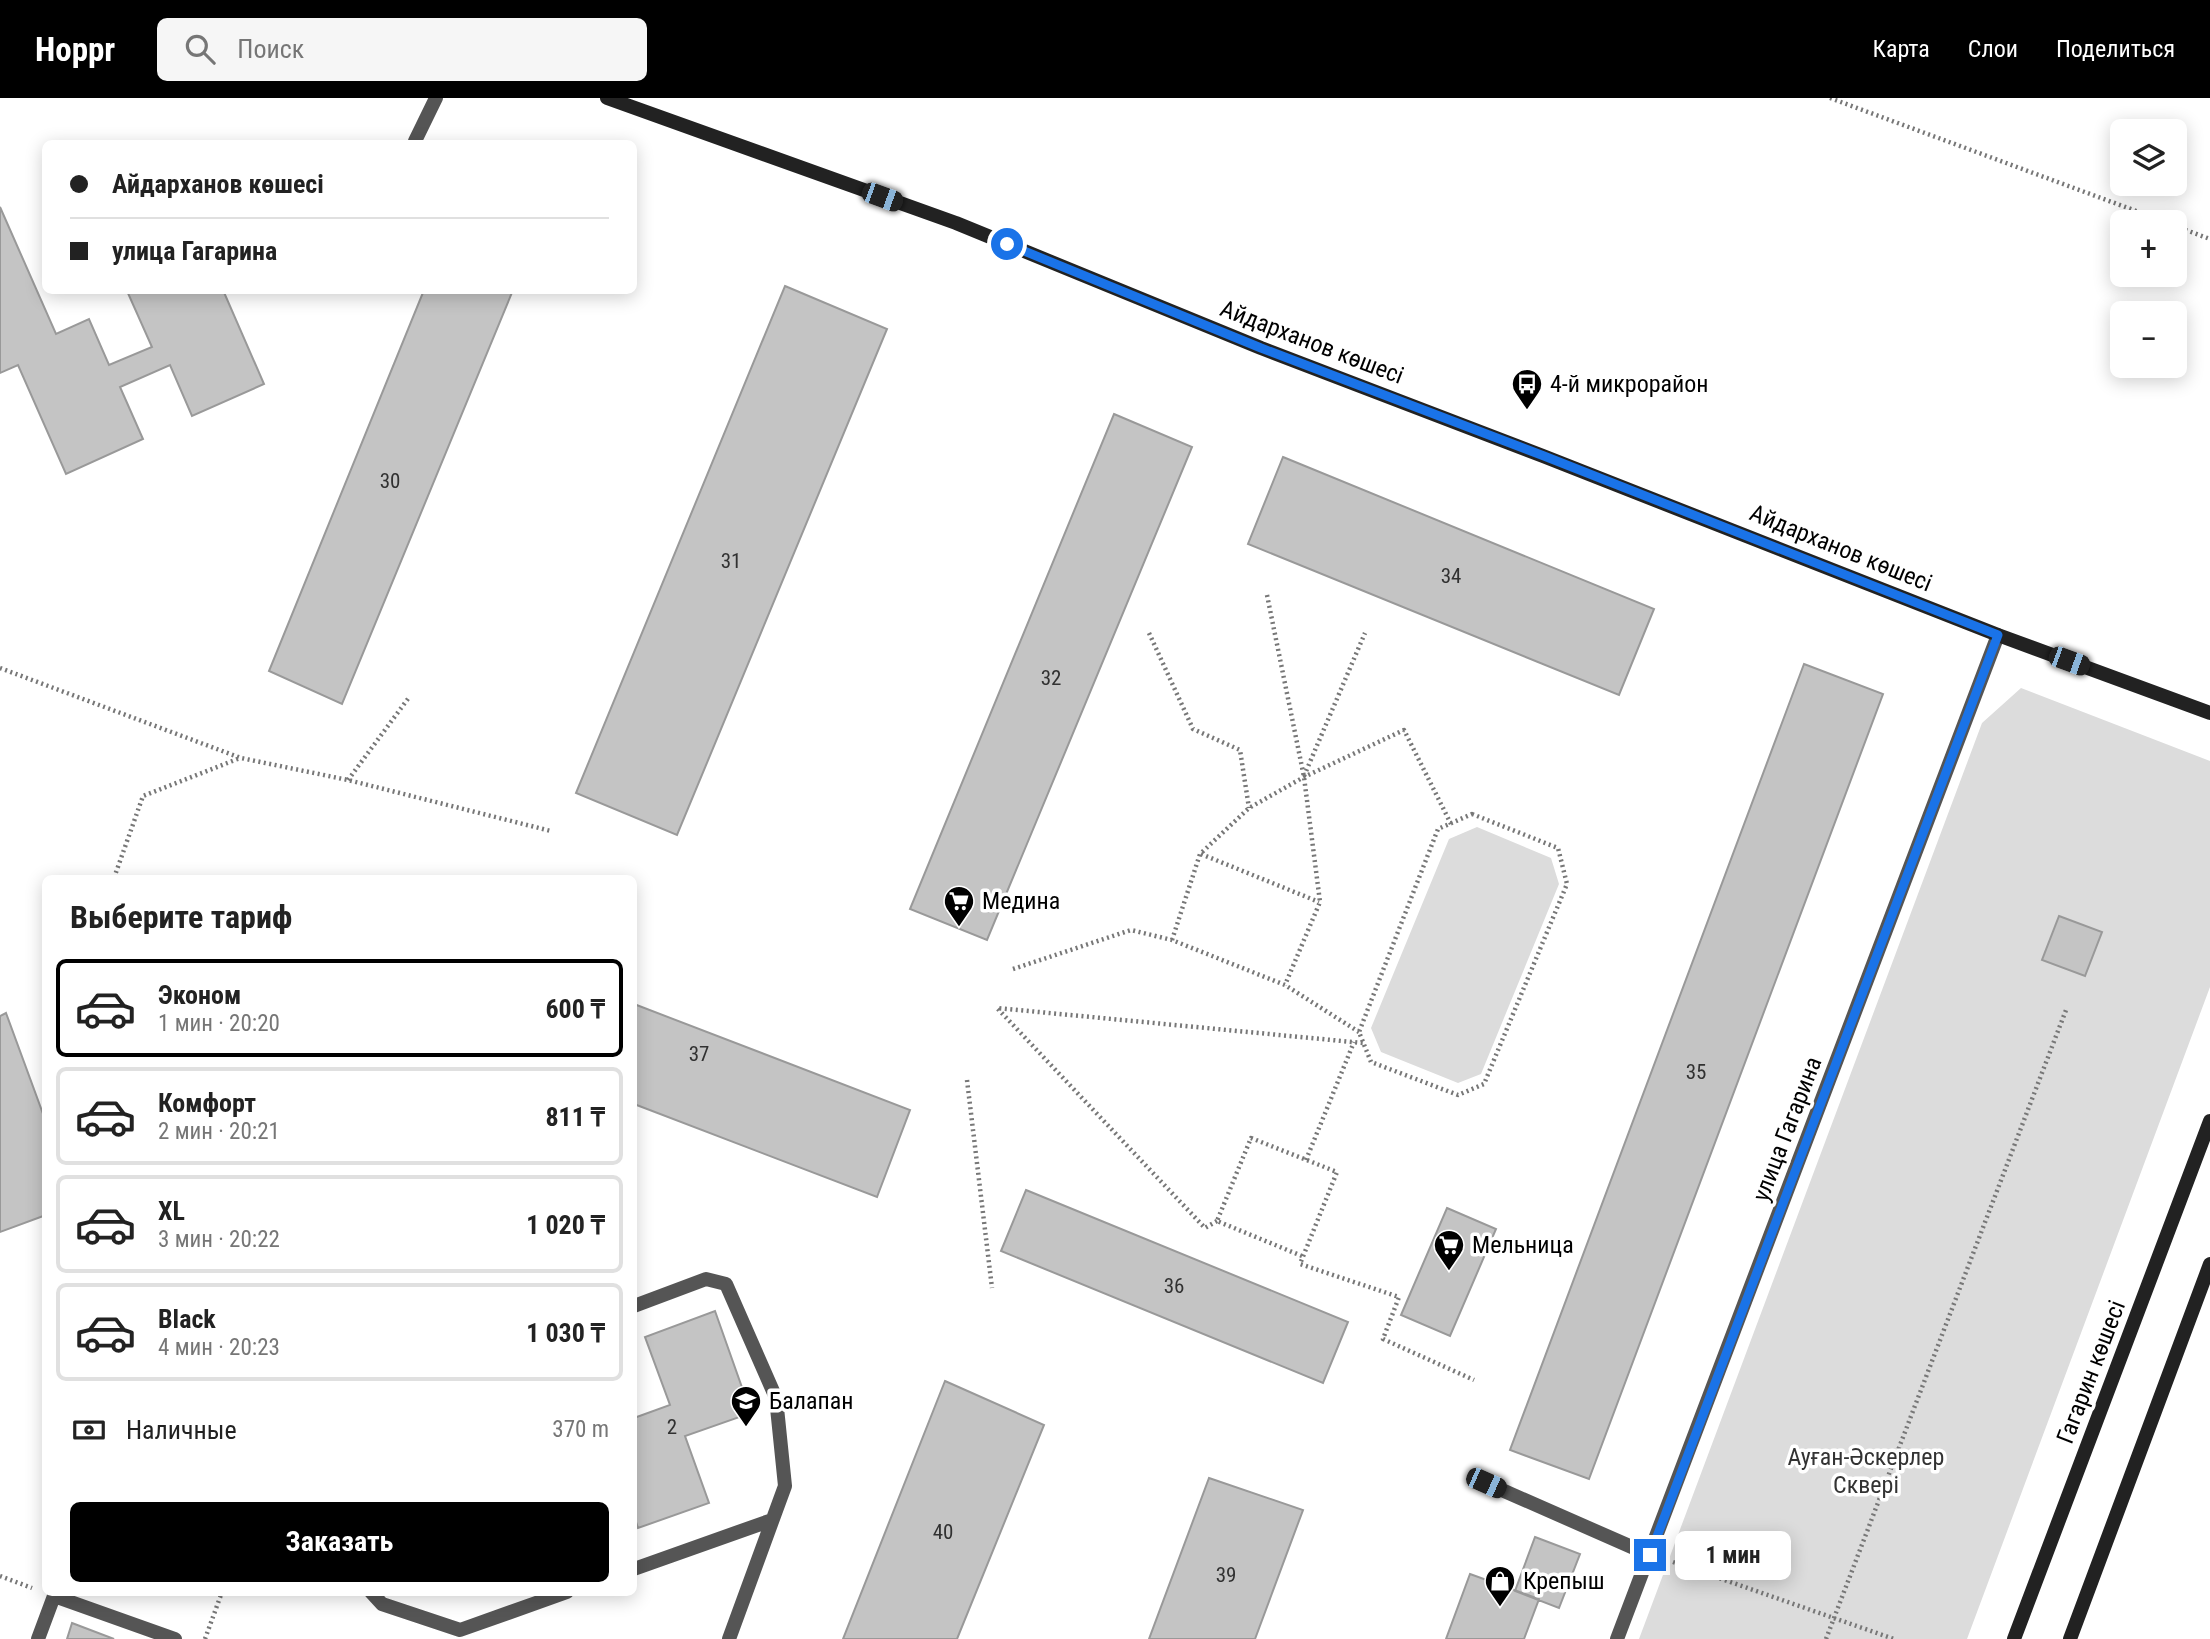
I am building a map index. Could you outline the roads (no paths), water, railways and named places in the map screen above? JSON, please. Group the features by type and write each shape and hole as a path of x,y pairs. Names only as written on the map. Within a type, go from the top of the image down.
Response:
{"street":[{"path":"415,140 436,98"},
{"name":"Айдарханов көшесі","path":"607,98 956,223 1261,348 1998,635 2210,713"},
{"name":"улица Гагарина","path":"1617,1639 1998,635"},
{"name":"Гагарин көшесі","path":"2014,1639 2210,1121"},
{"path":"2070,1639 2210,1264"},
{"path":"637,1305 706,1279 726,1284 776,1398 785,1486 729,1639"},
{"path":"1486,1483 1650,1555"},
{"path":"637,1568 772,1520"},
{"path":"38,1639 54,1596 175,1639"},
{"path":"375,1596 382,1604 460,1630 556,1596"}],"place":[{"name":"4-й микрорайон","path":"1527,411"},
{"name":"Медина","path":"959,928"},
{"name":"Мельница","path":"1449,1272"},
{"name":"Балапан","path":"746,1428"},
{"name":"Крепыш","path":"1500,1608"}],"park label":[{"name":"Ауған-Әскерлер Сквері","path":"1866,1471"}]}
